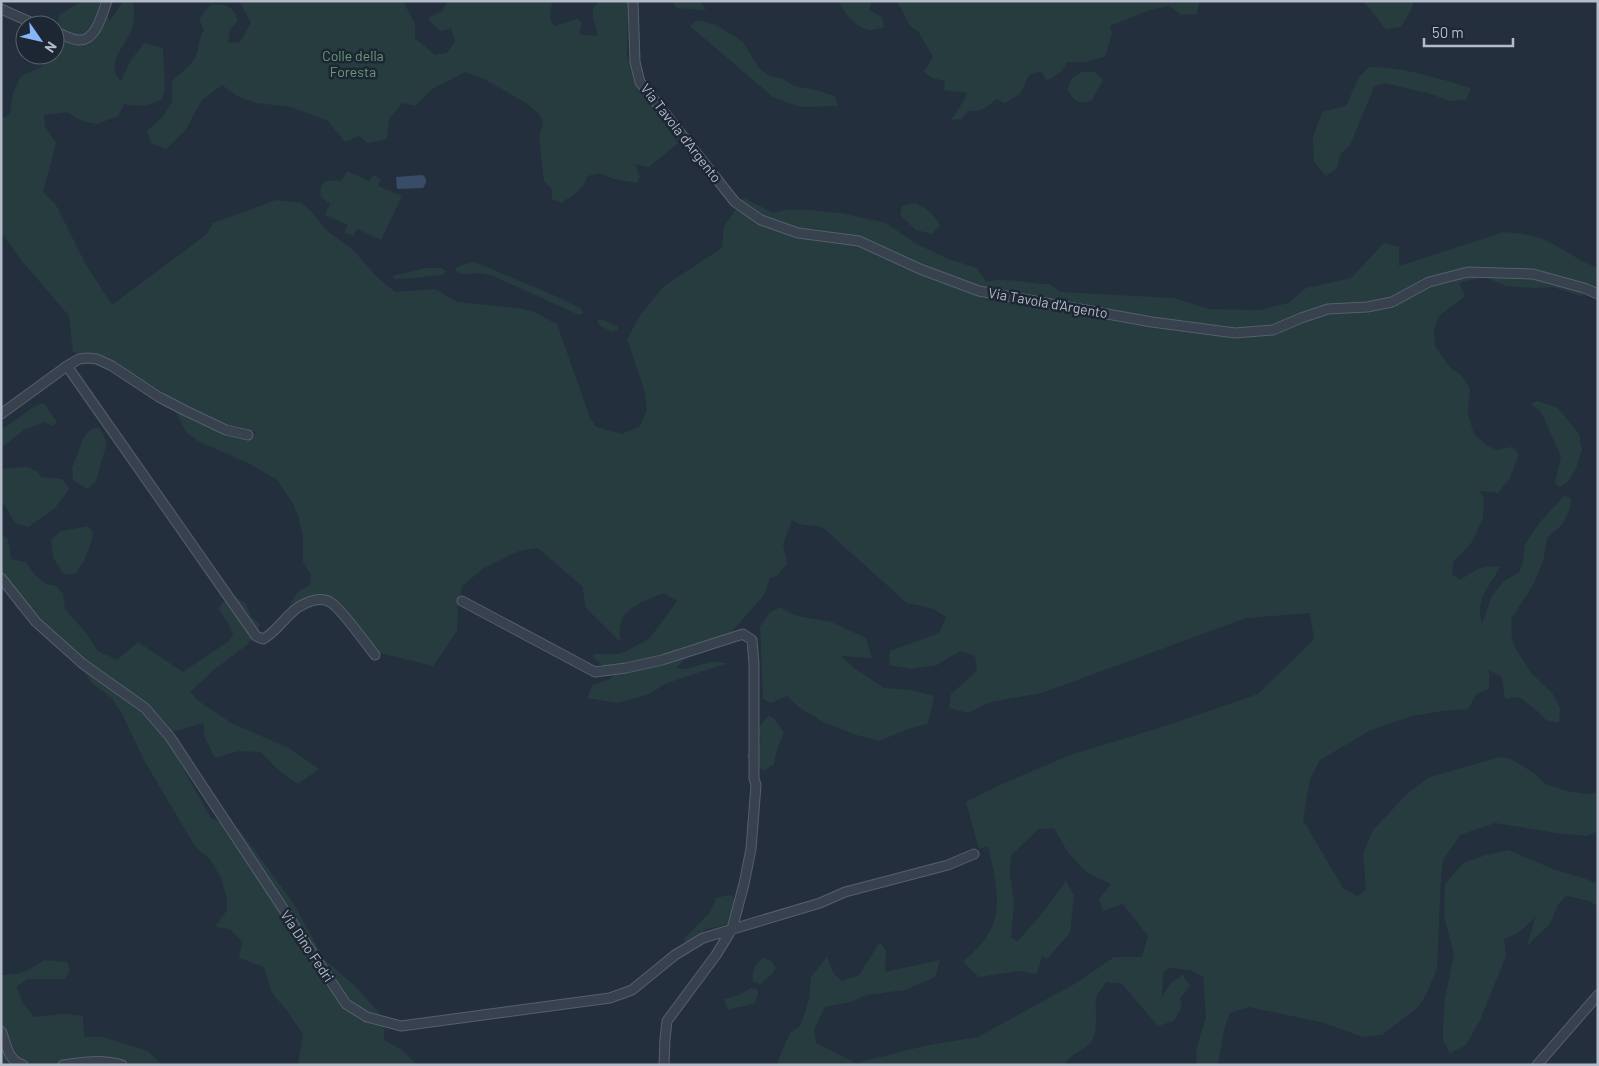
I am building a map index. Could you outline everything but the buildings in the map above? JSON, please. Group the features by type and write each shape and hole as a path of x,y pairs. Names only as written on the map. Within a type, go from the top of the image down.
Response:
{"street":[{"path":"65,35 78,40 86,39 96,30 107,1"},
{"name":"Via Tavola d'Argento","path":"633,1 635,62 640,82 734,202 761,220 798,233 859,241 920,269 980,291 1133,319 1235,333 1272,330 1328,309 1367,307 1392,302 1428,282 1468,272 1533,274 1584,288 1598,294"},
{"path":"1,9 15,15"},
{"path":"1,414 67,366 79,359 88,358 97,359 112,366 159,397 184,410 226,430 248,435"},
{"path":"67,366 256,636 263,639 270,636 276,627 298,607 311,601 322,599 330,602 339,611 375,655"},
{"name":"Via Dino Fedri","path":"1,578 36,622 83,664 145,708 170,737 346,1004 367,1017 401,1026 610,998 632,990 675,956 703,938 820,903 845,892 948,865 974,854"},
{"path":"462,601 595,672 626,668 662,660 743,634 752,640 754,664 754,778 756,785 751,849 744,884 732,928 716,955 667,1021 664,1065"},
{"path":"1537,1065 1598,995"},
{"path":"1,1032 9,1056 17,1063 23,1065"},
{"path":"63,1065 83,1062 114,1062 122,1065"}],"green space":[{"path":"93,1 101,3 110,21 123,1 131,1 134,5 133,26 116,60 116,74 121,81 131,60 144,43 163,48 165,89 162,99 143,105 124,104 118,116 97,124 82,121 67,112 44,115 45,126 56,143 43,192 56,205 85,263 112,305 207,234 213,223 276,200 301,203 312,212 326,230 352,249 378,278 395,292 435,289 457,302 518,308 534,312 557,324 590,418 596,427 622,434 640,426 647,410 644,389 627,339 641,314 664,286 722,248 724,226 744,198 773,213 787,210 810,210 841,213 886,223 915,243 948,259 977,268 986,282 1011,280 1050,284 1060,292 1174,298 1209,309 1260,310 1288,303 1306,288 1351,278 1384,243 1399,247 1399,266 1504,232 1516,233 1544,240 1598,268 1598,290 1595,289 1581,296 1553,287 1506,286 1485,277 1459,283 1465,296 1439,316 1434,329 1435,346 1450,368 1461,375 1470,388 1468,414 1474,434 1487,446 1497,450 1512,447 1519,454 1510,478 1498,493 1480,491 1484,498 1483,518 1472,542 1453,562 1452,574 1460,580 1474,571 1483,568 1500,567 1481,600 1480,615 1482,624 1492,596 1503,582 1519,572 1522,566 1525,544 1540,522 1564,496 1571,498 1570,509 1562,525 1547,538 1543,562 1532,587 1511,619 1512,640 1517,651 1531,673 1552,693 1560,708 1559,723 1546,720 1519,697 1505,699 1502,677 1489,670 1489,689 1477,693 1468,709 1412,716 1371,730 1320,760 1310,779 1303,820 1343,888 1357,896 1366,890 1363,854 1373,830 1409,792 1430,777 1500,757 1511,759 1534,773 1545,784 1567,791 1588,794 1598,793 1598,831 1587,836 1495,823 1460,835 1443,860 1437,969 1426,995 1417,1008 1382,1035 1363,1037 1324,1023 1249,1007 1230,1013 1224,1029 1218,1065 1197,1065 1196,1050 1206,1017 1203,977 1191,970 1168,968 1163,973 1162,996 1172,982 1183,975 1190,986 1180,998 1182,1006 1174,1021 1158,1026 1122,984 1106,982 1096,999 1096,1024 1093,1039 1064,1065 776,1065 790,1033 801,1025 809,999 811,977 827,957 834,974 842,981 859,975 880,942 886,951 885,972 940,960 935,977 905,990 867,995 851,1002 825,1007 814,1029 816,1043 856,1063 924,1046 978,1037 1078,982 1114,957 1142,957 1148,936 1123,904 1103,911 1099,899 1111,884 1087,873 1067,851 1054,828 1039,829 1011,855 1010,874 1014,903 1011,938 1018,941 1040,916 1066,881 1074,896 1070,933 1047,959 1042,956 1037,974 1019,971 979,977 963,962 987,936 996,915 997,903 993,868 988,846 979,849 966,802 1002,784 1070,755 1165,726 1258,694 1314,639 1310,613 1246,618 1042,693 991,702 968,713 949,708 951,694 977,671 975,656 960,651 937,665 911,669 889,665 890,651 939,633 946,617 934,609 907,603 822,527 799,524 792,520 783,544 787,564 777,576 770,578 764,595 727,637 685,658 677,668 687,669 710,662 728,663 667,683 647,695 618,703 587,698 593,685 610,679 619,669 603,666 592,656 595,654 620,654 649,639 677,601 664,593 645,600 632,608 623,617 620,642 585,607 583,587 538,548 519,551 484,568 462,586 458,603 457,631 433,666 380,653 336,602 290,603 299,591 310,585 311,575 303,562 303,538 299,518 292,502 277,480 250,464 198,441 186,432 175,411 202,423 252,438 256,432 228,425 174,399 110,359 73,352 69,316 21,260 1,232 1,119 10,114 13,93 21,76 42,67 42,65 65,65 65,15 60,15 81,2"},
{"name":"Colle della Foresta","path":"239,1 403,1 415,24 415,39 435,55 447,53 455,41 451,28 441,31 428,18 443,11 447,1 552,1 550,19 555,26 577,19 582,22 579,34 598,36 593,17 593,8 599,1 628,1 627,56 636,81 678,143 649,167 635,164 640,177 637,183 614,179 599,173 588,176 580,189 561,203 552,199 552,189 544,181 539,138 543,123 539,114 526,103 484,79 465,72 432,89 415,106 402,103 389,119 387,139 368,143 359,136 345,142 328,121 291,107 256,103 237,96 222,85 202,100 185,131 166,149 151,143 147,131 163,116 172,102 172,81 190,65 197,53 204,30 199,19 210,5 221,4 228,6 238,21 230,30 228,43 240,42 251,23"},
{"path":"671,1 700,1 706,10 677,8"},
{"path":"839,1 872,1 869,10 882,17 884,28 870,30 859,26 847,14"},
{"path":"897,1 1199,1 1197,14 1181,15 1169,6 1150,10 1110,26 1112,34 1105,57 1085,62 1067,62 1062,71 1047,81 1041,71 1029,75 1020,94 1005,103 997,99 980,110 968,111 962,119 951,120 967,93 944,90 945,81 932,78 924,72 933,57 918,31 910,26"},
{"path":"1361,1 1414,1 1401,27 1386,29"},
{"path":"698,20 716,25 743,42 758,67 769,76 781,78 797,87 835,96 838,106 800,107 773,97 690,26"},
{"path":"1369,67 1408,71 1471,88 1466,100 1449,101 1431,94 1384,83 1374,87 1350,145 1340,155 1337,168 1326,176 1314,162 1313,137 1322,112 1346,106 1359,77"},
{"path":"1082,72 1095,72 1103,80 1092,100 1080,102 1075,100 1067,90 1072,78"},
{"path":"347,171 369,181 373,175 381,179 378,186 402,196 381,240 357,229 353,236 344,232 348,225 325,215 330,204 321,197 321,187 328,181 341,181"},
{"path":"915,203 929,212 940,225 932,234 916,230 900,215 902,206"},
{"path":"475,262 553,295 580,308 584,313 579,315 491,275 478,273 461,274 456,271 456,268"},
{"path":"426,268 442,268 446,271 443,275 413,278 395,279 392,276"},
{"path":"597,320 604,320 617,326 618,330 612,332 599,325"},
{"path":"1537,401 1558,408 1579,434 1582,450 1576,468 1568,482 1560,487 1555,484 1561,456 1541,412 1531,404"},
{"path":"44,403 57,422 53,426 45,422 24,430 1,448 1,430 35,406"},
{"path":"99,427 107,442 96,481 87,489 73,480 72,468 83,439 90,430"},
{"path":"28,467 38,472 41,477 62,479 69,489 55,508 28,527 15,523 1,499 1,469"},
{"path":"88,526 93,533 89,550 84,560 75,574 64,574 53,558 51,540 61,531"},
{"path":"1,534 8,539 11,559 26,562 35,575 46,584 56,586 63,593 65,609 86,633 98,651 117,660 138,642 183,672 229,641 233,634 218,608 231,594 245,603 251,616 260,625 247,645 215,669 190,692 200,702 233,724 287,747 319,769 298,784 277,769 261,752 239,751 215,758 204,736 204,723 164,734 211,818 239,829 293,903 325,960 354,985 385,1019 384,1040 401,1049 417,1065 298,1065 303,1034 272,993 264,967 239,958 242,942 230,929 215,927 227,910 227,900 221,878 210,859 196,848 145,762 121,712 112,698 93,684 42,621 17,609 1,577"},
{"path":"779,607 797,616 831,622 866,638 872,658 841,656 854,668 884,688 910,690 934,696 928,724 911,728 879,741 856,735 823,722 800,708 787,696 771,703 763,699 760,627 769,613"},
{"path":"768,716 774,718 784,733 777,749 774,764 764,771 746,756 761,739 758,728"},
{"path":"1508,850 1558,871 1598,884 1598,906 1589,901 1566,896 1558,905 1550,924 1527,946 1536,915 1522,930 1504,939 1506,956 1480,1020 1466,1045 1450,1053 1443,1041 1443,1029 1445,999 1454,953 1444,917 1445,884 1463,863"},
{"path":"728,895 733,896 738,907 734,921 722,926 706,929 693,943 683,940 710,912 716,898"},
{"path":"764,958 771,961 776,968 760,984 753,982 754,968"},
{"path":"44,960 67,962 70,969 65,979 28,979 16,987 23,1003 34,1017 64,1014 83,1016 84,1037 103,1037 148,1051 162,1065 1,1065 1,975 24,972"},
{"path":"751,988 757,989 758,993 755,1003 728,1010 724,999 739,995"}],"water":[{"path":"423,175 426,183 423,188 397,189 396,177"}]}
